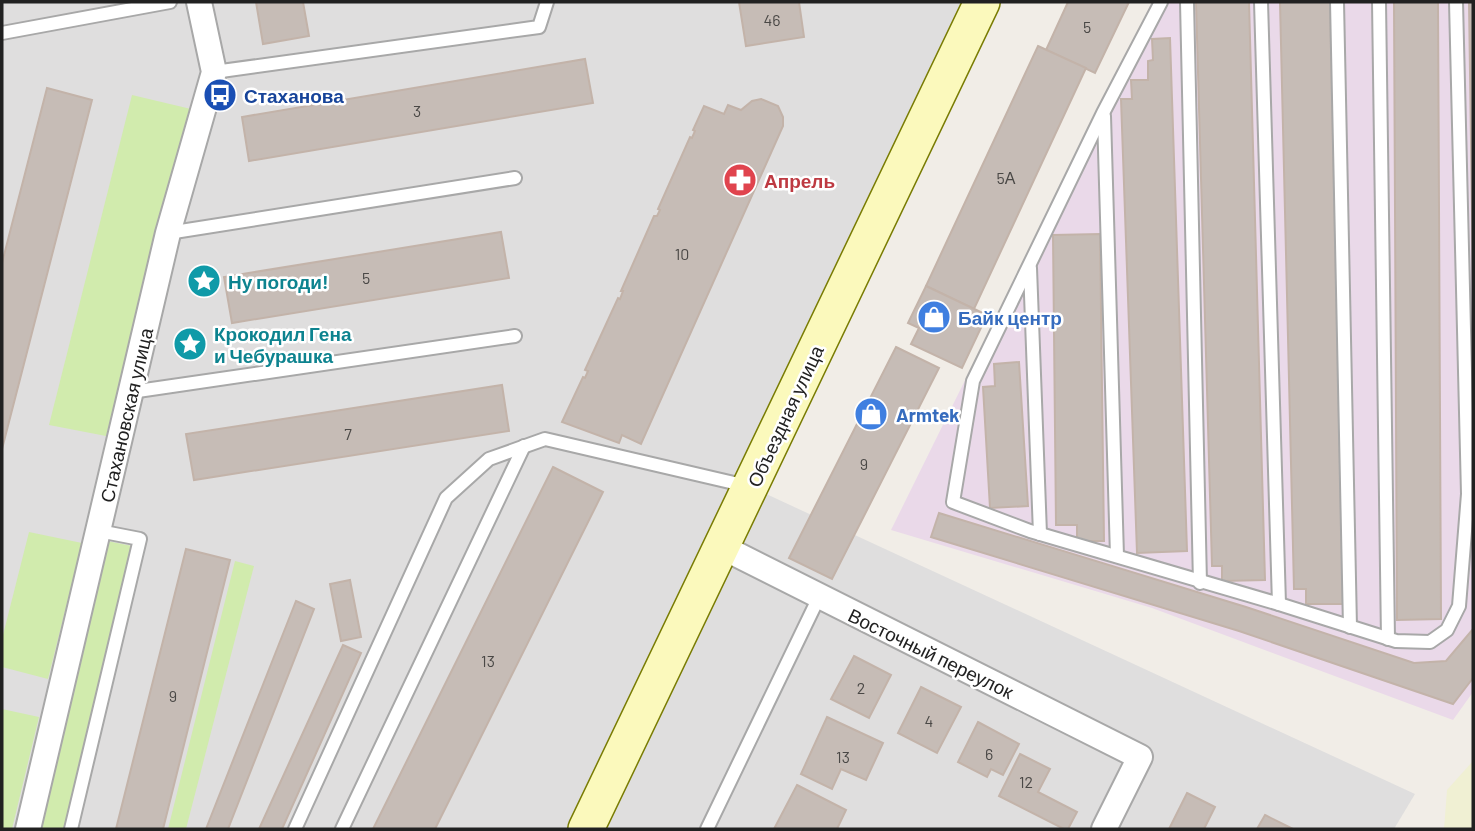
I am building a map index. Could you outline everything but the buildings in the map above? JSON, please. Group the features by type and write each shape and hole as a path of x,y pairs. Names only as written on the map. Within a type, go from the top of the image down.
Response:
{"main road":[{"name":"Объездная улица","path":"586,829 982,2"}],"street":[{"name":"Стахановская улица","path":"29,829 168,233 214,72 199,2"},
{"name":"Восточный переулок","path":"722,547 1140,757 1104,829"}],"lane":[{"path":"2,33 170,2"},
{"path":"214,72 539,27 547,2"},
{"path":"1161,2 973,381 953,502 1040,534 1388,639 1430,642 1447,630 1459,606 1471,489 1456,2"},
{"path":"1186,2 1200,583"},
{"path":"1261,2 1279,604"},
{"path":"1337,2 1350,627"},
{"path":"1379,2 1388,639"},
{"path":"1104,113 1117,556"},
{"path":"168,233 515,178"},
{"path":"1030,266 1040,534"},
{"path":"131,392 515,335"},
{"path":"295,829 446,498 489,459 545,439 751,487"},
{"path":"342,829 524,446"},
{"path":"71,829 140,539 99,531"},
{"path":"708,829 819,597"}],"shaded area":[{"path":"2,2 192,2 209,72 19,829 2,829"},
{"path":"205,2 976,2 577,829 41,829 219,72"},
{"path":"1152,2 1473,2 1473,692 1453,720 1152,608 891,530"},
{"path":"751,487 1415,794 1394,829 587,829"}],"green space":[{"path":"132,95 191,109 106,436 49,425"},
{"path":"29,532 82,543 48,679 2,667 2,639"},
{"path":"102,540 132,546 64,829 34,829"},
{"path":"235,561 254,566 186,829 168,829"},
{"path":"2,709 39,717 12,829 2,829"},
{"path":"1473,761 1473,829 1444,829 1447,790"}],"place":[{"name":"Стаханова","path":"220,95"},
{"name":"Апрель","path":"740,180"},
{"name":"Ну погоди!","path":"204,281"},
{"name":"Байк центр","path":"934,317"},
{"name":"Крокодил Гена и Чебурашка","path":"190,344"},
{"name":"Armtek","path":"871,414"}]}
